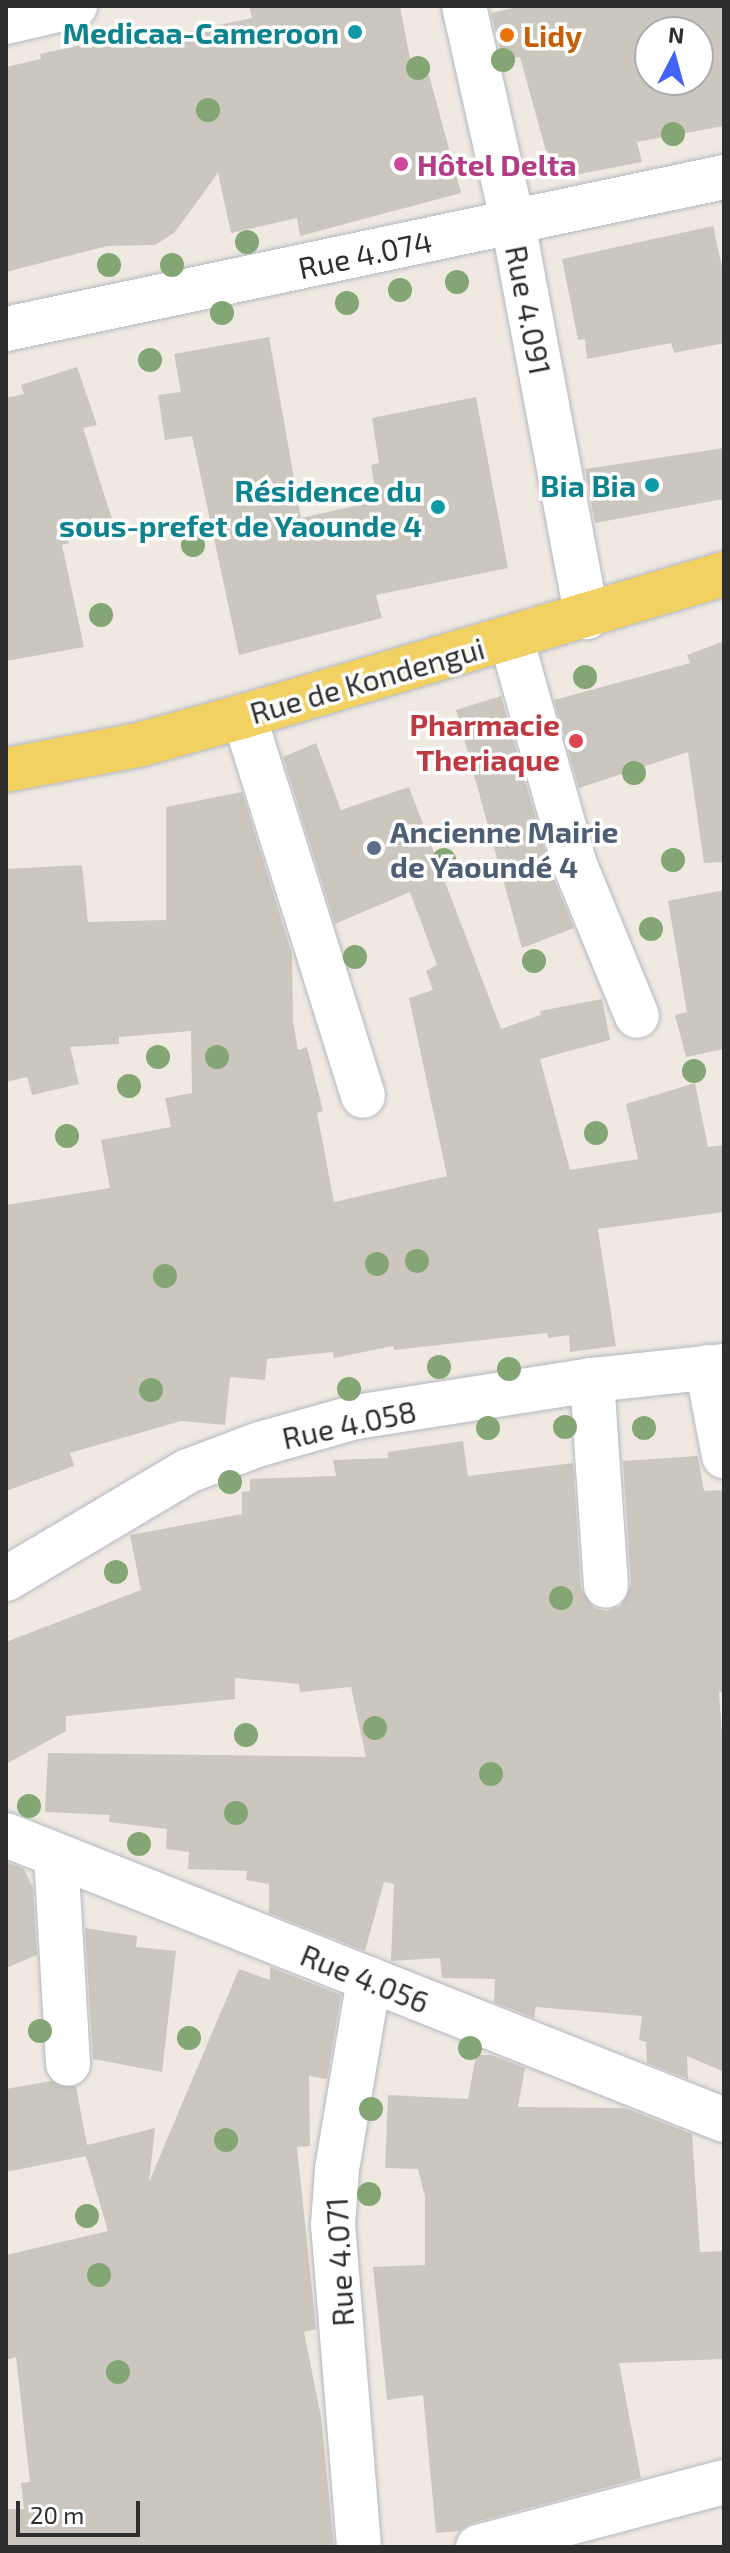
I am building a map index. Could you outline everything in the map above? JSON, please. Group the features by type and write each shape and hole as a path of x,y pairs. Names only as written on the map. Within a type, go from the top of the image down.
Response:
{"main road":[{"name":"Rue de Kondengui","path":"6,770 138,745 587,617 724,574"}],"street":[{"path":"6,22 75,6"},
{"name":"Rue 4.091","path":"464,6 513,223 587,617"},
{"name":"Rue 4.074","path":"6,329 724,177"},
{"path":"511,638 575,865 637,1016"},
{"path":"244,716 363,1096"},
{"path":"716,1367 724,1456"},
{"name":"Rue 4.058","path":"6,1579 188,1471 260,1444 356,1417 592,1380 716,1367"},
{"path":"592,1380 606,1586"},
{"name":"Rue 4.056","path":"6,1835 724,2120"},
{"path":"56,1855 68,2064"},
{"name":"Rue 4.071","path":"359,2547 333,2225 337,2169 369,1979"},
{"path":"478,2547 724,2482"}],"building":[{"path":"249,6 400,6 414,79 429,75 461,193 300,236 297,218 231,233 218,173 174,233 155,245 107,246 6,272 6,67 41,59 40,54 137,33 139,42 252,18"},
{"path":"522,6 724,6 724,126 637,142 642,162 559,178 555,154 547,155 520,57 503,60 491,13"},
{"path":"713,226 724,276 724,343 674,353 671,343 587,359 585,339 578,340 562,259"},
{"path":"269,337 301,518 377,501 371,465 379,463 372,418 476,397 508,568 376,595 382,618 239,655 192,436 165,440 158,395 181,392 174,354"},
{"path":"77,367 97,425 83,428 113,522 67,529 69,543 62,545 84,647 6,661 6,398 24,394 21,385"},
{"name":"Bia Bia","path":"724,448 724,499 595,523 585,469"},
{"path":"724,641 724,862 704,863 688,752 579,788 554,700 690,663 687,655"},
{"path":"501,696 551,872 574,928 522,948 456,710"},
{"path":"316,743 341,810 409,787 501,1029 541,1015 540,1011 602,999 610,1040 540,1059 570,1170 638,1159 626,1104 695,1083 708,1147 724,1145 724,1212 598,1229 616,1346 570,1352 569,1335 548,1338 547,1333 394,1350 393,1346 334,1358 333,1352 267,1359 265,1380 230,1377 225,1425 181,1421 70,1453 74,1466 6,1491 6,1205 110,1188 101,1140 171,1127 165,1098 192,1093 191,1031 119,1037 119,1044 70,1047 79,1084 32,1095 27,1077 6,1082 6,869 82,865 88,922 166,920 166,807 242,792 292,954 293,1022 298,1050 307,1047 323,1111 317,1113 334,1202 447,1176 409,998 433,990 426,971 437,965 410,892 335,924 283,757"},
{"path":"724,890 724,1049 686,1057 675,1015 687,1012 668,901"},
{"path":"463,1441 468,1476 573,1463 581,1588 594,1608 607,1611 621,1606 631,1585 623,1461 698,1456 704,1491 724,1490 724,1692 719,1692 724,1764 724,2072 687,2056 688,2079 647,2063 646,2042 639,2040 642,2016 536,2007 534,2018 494,2002 495,1979 442,1978 440,1958 391,1961 394,1884 384,1882 365,1951 269,1913 269,1884 246,1880 247,1871 188,1869 189,1852 166,1849 167,1829 109,1822 110,1815 45,1812 48,1753 366,1757 351,1687 300,1692 299,1684 235,1678 235,1699 66,1716 66,1731 6,1764 6,1642 141,1590 130,1535 242,1514 242,1492 250,1491 250,1479 336,1476 333,1460 388,1458 388,1452"},
{"path":"6,1862 24,1869 33,1888 37,1955 6,1968"},
{"path":"85,1928 137,1936 136,1947 176,1951 162,2072 93,2059"},
{"path":"270,1967 341,1995 327,2079 309,2076 310,2146 297,2147 316,2329 304,2332 321,2417 334,2547 6,2547 6,2509 24,2509 21,2483 30,2482 16,2357 6,2360 6,2255 108,2231 86,2156 6,2172 6,2089 50,2081 76,2087 87,2145 155,2128 149,2182 239,1969 270,1980"},
{"path":"476,2055 491,2055 525,2068 518,2107 625,2108 692,2134 700,2252 724,2251 724,2359 619,2363 641,2478 472,2523 459,2531 436,2533 423,2395 387,2400 373,2267 425,2265 425,2197 418,2169 385,2168 388,2095 468,2099"}],"place":[{"name":"Medicaa-Cameroon","path":"355,32"},
{"name":"Lidy","path":"507,35"},
{"name":"Hôtel Delta","path":"401,164"},
{"name":"Bia Bia","path":"652,485"},
{"name":"Résidence du sous-prefet de Yaounde 4","path":"438,507"},
{"name":"Pharmacie Theriaque","path":"576,741"},
{"name":"Ancienne Mairie de Yaoundé 4","path":"374,848"}]}
